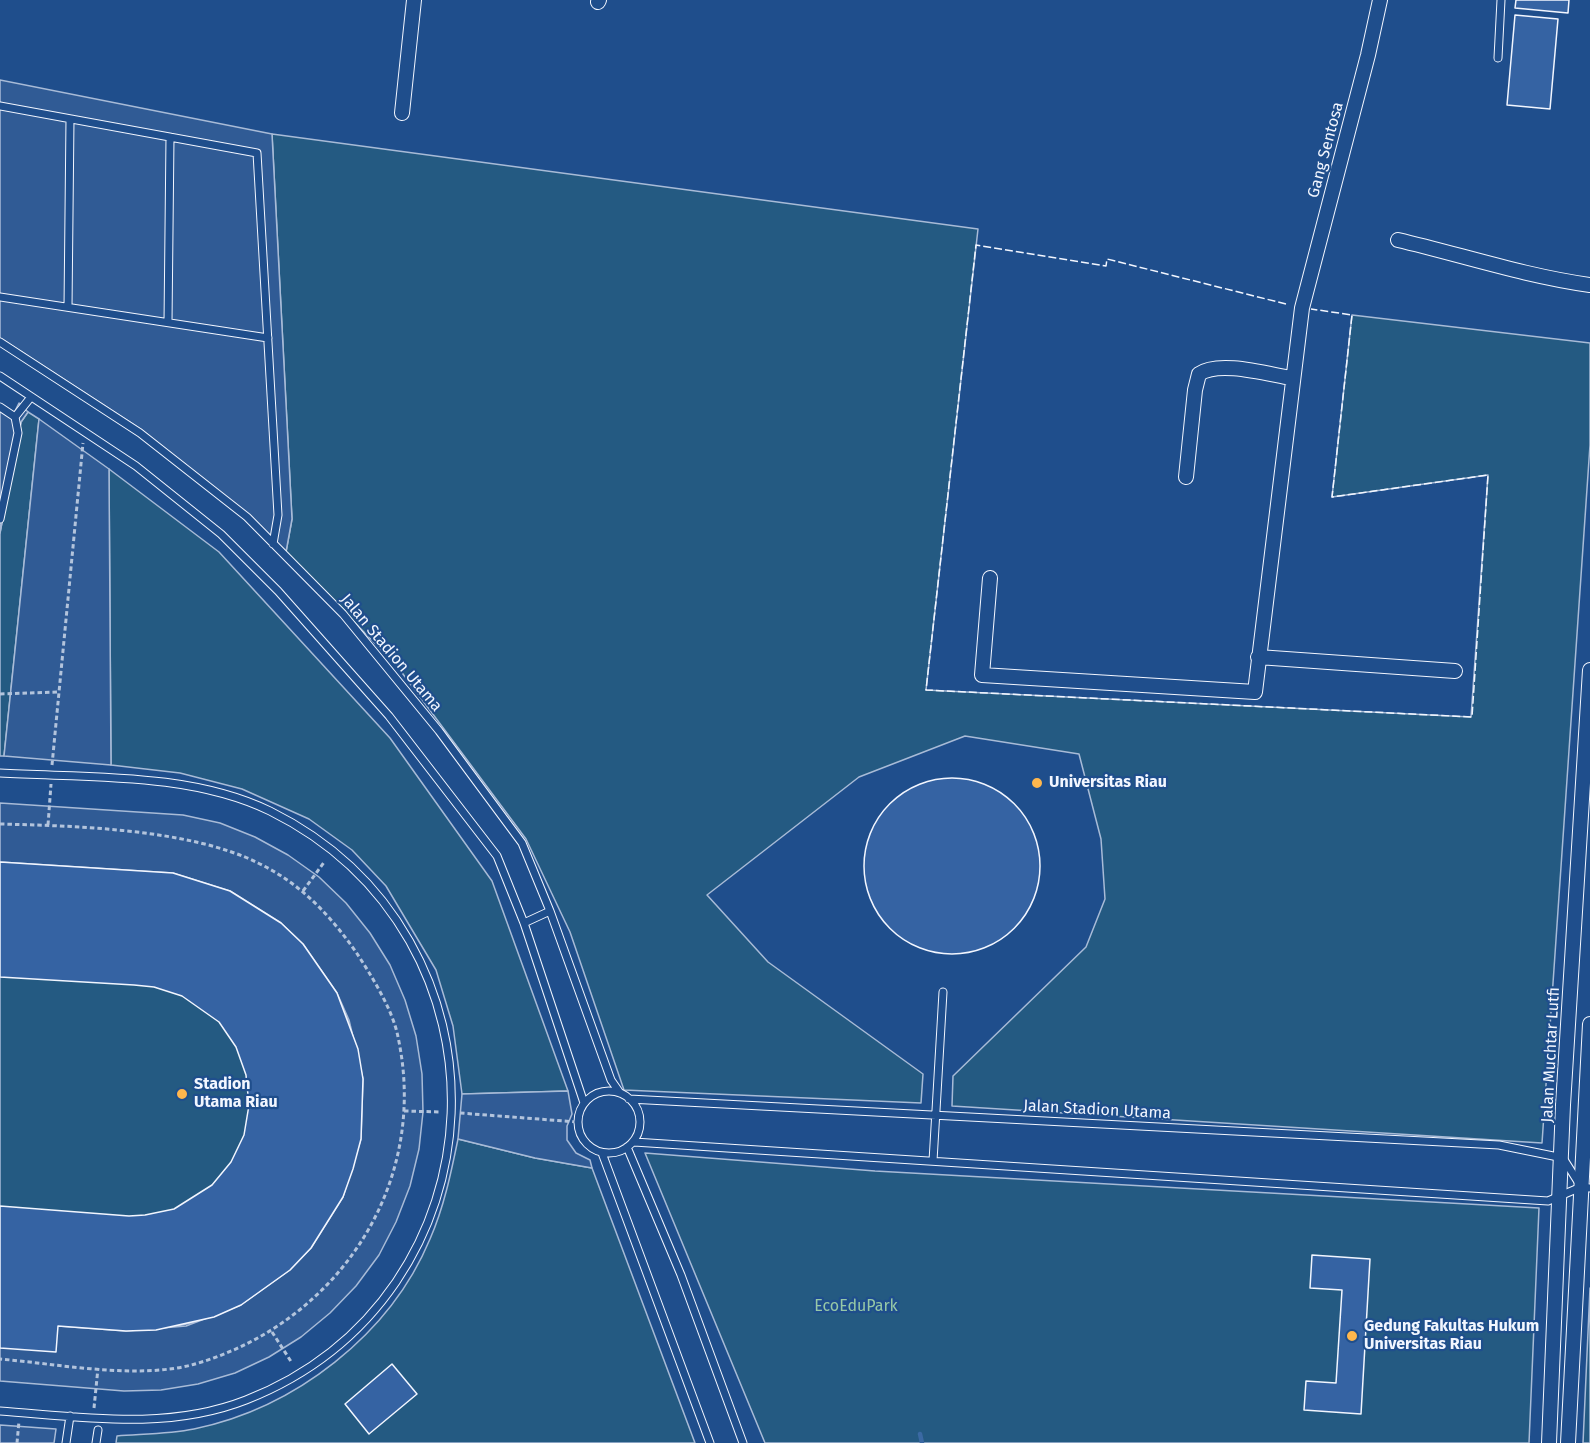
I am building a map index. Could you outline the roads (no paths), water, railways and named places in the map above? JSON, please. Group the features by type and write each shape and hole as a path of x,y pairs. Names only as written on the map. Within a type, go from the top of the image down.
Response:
{"street":[{"path":"402,113 414,0"},
{"name":"Gang Sentosa","path":"990,578 982,675 1255,692 1291,378 1302,308 1370,47 1380,0"},
{"path":"1398,240 1484,260 1538,278 1590,285"},
{"path":"1186,477 1195,390 1199,374 1209,367 1221,367 1291,378"},
{"path":"1258,657 1455,671"},
{"name":"Jalan Muchtar Lutfi","path":"1549,1443 1564,1094 1586,801 1590,670"},
{"path":"1568,1443 1586,1188 1590,1024"}],"lane":[{"path":"1497,58 1501,0"},
{"path":"0,106 257,153 278,515 273,544"},
{"path":"68,307 70,119"},
{"path":"168,322 170,137"},
{"path":"0,297 268,338"},
{"name":"Jalan Stadion Utama","path":"0,342 140,433 247,517 343,614 439,731 522,843 550,911 611,1080 620,1093"},
{"path":"0,376 136,466 221,534 278,591 389,716 497,856 524,923 584,1103 578,1122 584,1141 602,1153 710,1443"},
{"path":"15,417 31,397"},
{"path":"0,407 15,417 18,433 0,519"},
{"path":"0,773 188,785 228,795 267,810 304,830 333,850 368,883 394,915 416,951 433,990 444,1030 451,1071 452,1113 448,1154 438,1195 423,1234 404,1271 379,1305 330,1352 299,1374 245,1401 205,1412 164,1419 93,1418 0,1411"},
{"path":"524,923 550,911"},
{"path":"933,1161 943,992"},
{"path":"584,1103 601,1092 620,1093 629,1099 639,1116 639,1127 634,1142 627,1148 602,1153"},
{"name":"Jalan Stadion Utama","path":"629,1099 1499,1145 1563,1158"},
{"path":"634,1142 1548,1201 1586,1188 1563,1158"},
{"path":"627,1148 681,1275 743,1443"},
{"path":"66,1443 70,1416"},
{"path":"96,1443 98,1430"}],"waterway":[{"path":"920,1434 922,1443"}],"place":[{"name":"Universitas Riau","path":"1037,783"},
{"name":"Stadion Utama Riau","path":"182,1094"},
{"name":"Gedung Fakultas Hukum Universitas Riau","path":"1352,1336"}],"park label":[{"name":"EcoEduPark","path":"856,1307"}]}
